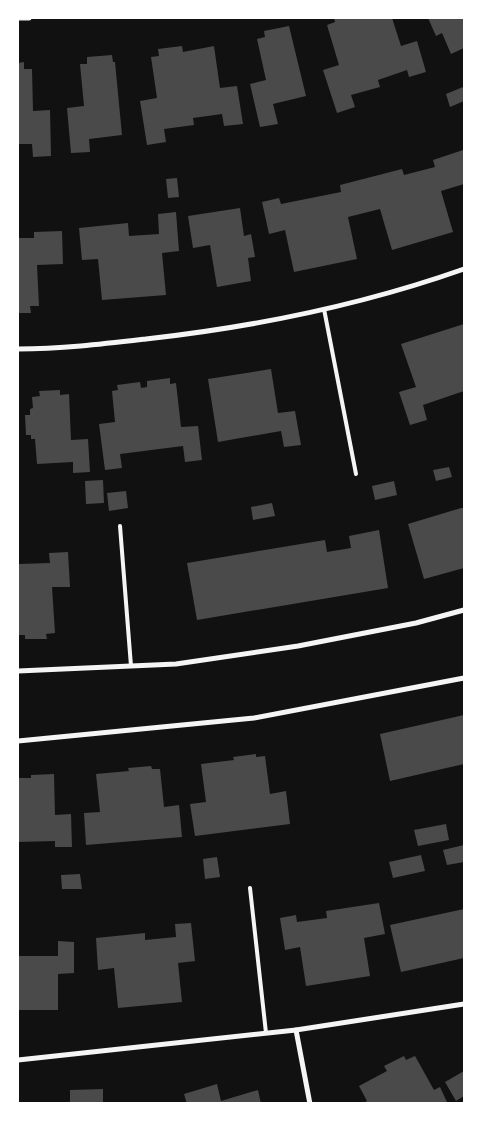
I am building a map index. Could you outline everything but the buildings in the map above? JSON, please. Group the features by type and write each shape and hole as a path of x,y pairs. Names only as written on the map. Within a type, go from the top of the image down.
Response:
{"street":[{"path":"18,18 29,18"},
{"path":"18,349 61,348 208,332 324,309 426,283 464,269"},
{"path":"18,670 176,664 298,646 416,623 464,610"},
{"path":"18,741 254,718 464,678"},
{"path":"18,1060 296,1030 464,1004"},
{"path":"296,1030 310,1104"}],"lane":[{"path":"324,309 356,474"},
{"path":"120,526 130,666"},
{"path":"250,888 266,1033"}]}
